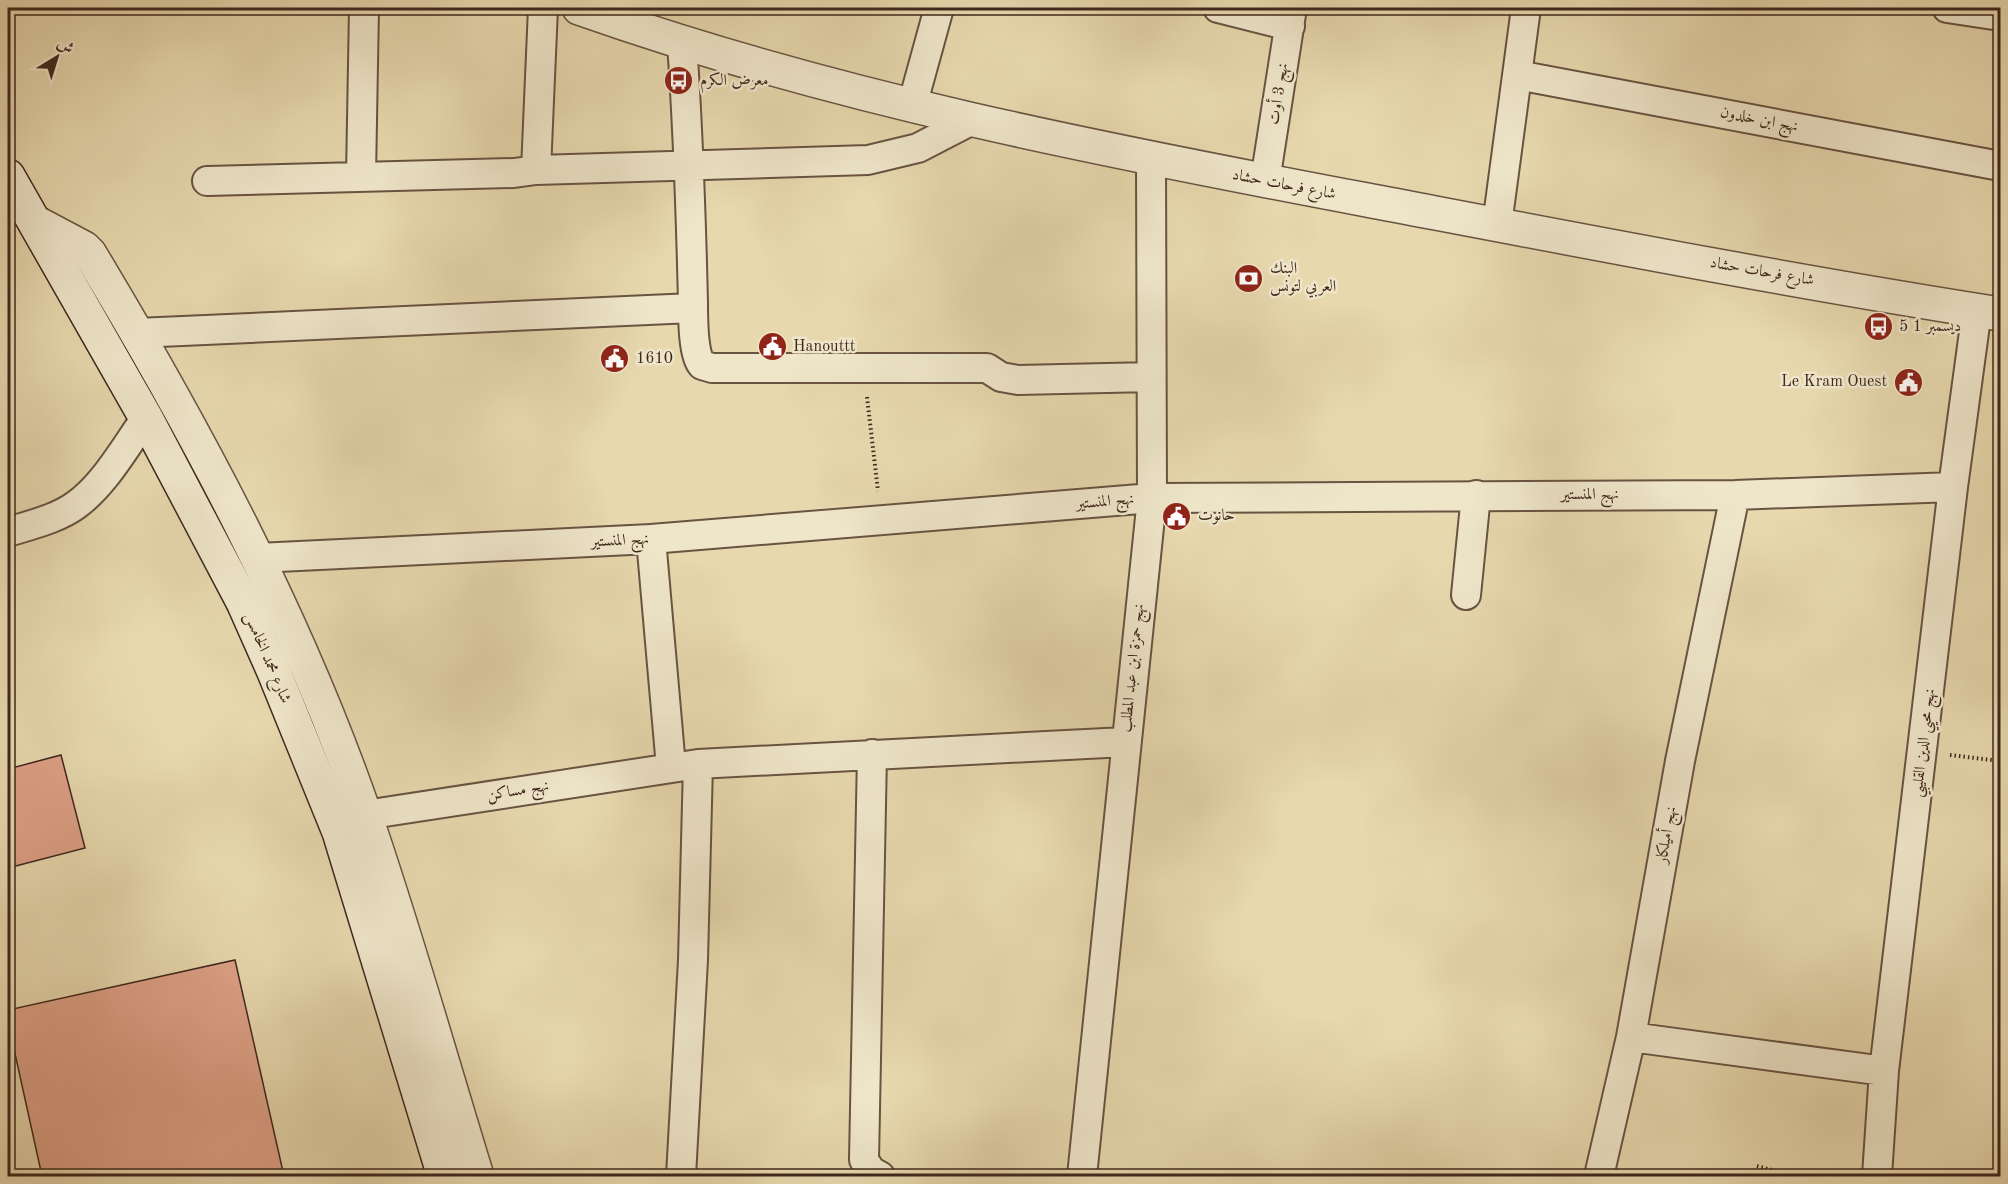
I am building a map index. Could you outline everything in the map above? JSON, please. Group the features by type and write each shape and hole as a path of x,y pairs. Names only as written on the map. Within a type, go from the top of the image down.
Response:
{"street":[{"path":"361,176 364,8"},
{"path":"536,170 543,8"},
{"path":"912,106 939,8"},
{"path":"1218,8 1291,17"},
{"path":"1497,225 1526,8"},
{"path":"1947,8 2001,16"},
{"name":"شارع فرحات حشاد","path":"600,11 682,43 912,106 1151,159 1497,225 1989,312"},
{"name":"نهج 3 أوت","path":"1265,181 1291,17"},
{"path":"682,43 690,163 693,308 697,358 706,367 864,370 987,368 1001,377 1017,380 1151,377"},
{"name":"نهج ابن خلدون","path":"1517,75 2001,166"},
{"path":"207,181 514,173 690,163 868,160 918,148 974,119"},
{"name":"نهج حمزة ابن عبد المطلب","path":"1082,1176 1152,498 1151,159"},
{"name":"شارع محمد الخامس","path":"8,176 146,418 243,602 339,832 444,1176"},
{"path":"35,222 84,248 137,333 258,558 310,677 365,815 477,1176"},
{"path":"137,333 693,308"},
{"name":"نهج محيي الدين القليبي","path":"1877,1176 1884,1071 1953,487 1989,312"},
{"path":"8,532 48,519 74,506 93,491 146,418"},
{"name":"نهج المنستير","path":"258,558 651,539 1152,498 1735,495 1953,487"},
{"path":"1466,595 1476,495"},
{"name":"نهج أميلكار","path":"1599,1176 1631,1037 1680,761 1735,495"},
{"path":"651,539 670,767"},
{"name":"نهج مساكن","path":"365,815 698,764 1125,742"},
{"path":"872,754 864,1160 871,1171 880,1176"},
{"path":"681,1176 693,960 698,764"},
{"path":"1631,1037 1884,1071"}],"path":[{"path":"864,370 882,520"},
{"path":"1923,752 2001,761"},
{"path":"1757,1166 1794,1176"}],"building":[{"path":"61,755 85,848 8,868 8,769"},
{"path":"235,960 284,1176 42,1176 8,1022 8,1010"}],"place":[{"name":"معرض الكرم","path":"679,81"},
{"name":"البنك العربي لتونس","path":"1249,278"},
{"name":"5 ديسمبر 1","path":"1878,327"},
{"name":"Hanouttt","path":"772,347"},
{"name":"1610","path":"615,359"},
{"name":"Le Kram Ouest","path":"1908,382"},
{"name":"حانوت","path":"1177,516"}]}
